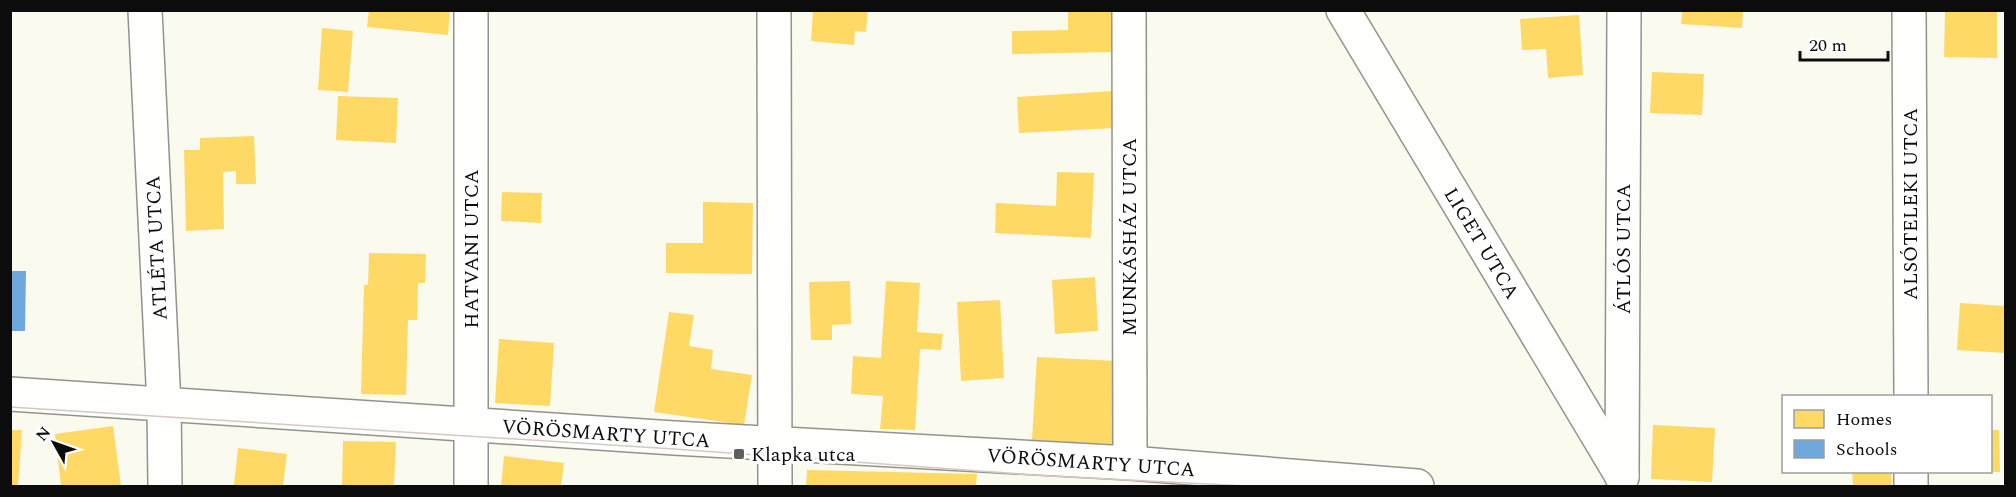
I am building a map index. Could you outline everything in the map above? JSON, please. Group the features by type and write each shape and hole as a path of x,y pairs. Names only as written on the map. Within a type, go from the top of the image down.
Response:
{"street":[{"name":"ATLÉTA UTCA","path":"145,10 164,405 165,486"},
{"name":"HATVANI UTCA","path":"471,10 471,486"},
{"path":"774,10 775,486"},
{"name":"MUNKÁSHÁZ UTCA","path":"1128,10 1130,463"},
{"name":"LIGET UTCA","path":"1343,10 1622,481"},
{"name":"ÁTLÓS UTCA","path":"1622,481 1624,10"},
{"name":"ALSÓTELEKI UTCA","path":"1909,10 1911,395"},
{"name":"VÖRÖSMARTY UTCA","path":"10,394 775,444 1048,472 1130,463 1279,481 1417,486"}],"building: Homes":[{"path":"369,10 450,10 448,35 367,27"},
{"path":"813,10 868,10 866,32 855,31 854,45 811,41"},
{"path":"1068,10 1115,10 1115,52 1012,54 1012,31 1068,30"},
{"path":"1682,10 1743,10 1742,28 1681,24"},
{"path":"1945,10 1997,10 1997,58 1944,57"},
{"path":"1579,15 1583,75 1548,78 1546,49 1522,50 1520,19"},
{"path":"322,28 353,31 348,92 318,90"},
{"path":"1652,72 1704,74 1702,115 1650,113"},
{"path":"1113,91 1115,128 1019,133 1017,97"},
{"path":"338,96 398,98 396,143 336,140"},
{"path":"254,136 256,184 236,184 236,171 223,172 224,229 186,231 184,150 200,150 200,138"},
{"path":"1057,172 1094,173 1091,238 995,233 996,203 1056,206"},
{"path":"502,192 542,193 541,223 501,221"},
{"path":"703,202 753,203 752,274 666,273 666,243 703,243"},
{"path":"369,253 426,254 425,283 418,283 417,320 408,320 406,395 361,394 364,285 368,285"},
{"path":"1095,277 1098,331 1055,334 1052,280"},
{"path":"850,281 851,324 832,325 832,340 811,340 809,282"},
{"path":"886,281 920,283 917,332 943,334 941,350 920,349 915,430 880,429 883,396 851,394 853,356 881,358"},
{"path":"1000,300 1004,378 961,381 957,302"},
{"path":"1960,303 2006,306 2006,353 1957,350"},
{"path":"669,312 694,315 689,346 713,350 711,369 752,375 744,425 654,412"},
{"path":"499,339 554,343 550,406 495,403"},
{"path":"1037,357 1117,361 1113,444 1032,440"},
{"path":"1653,425 1715,428 1712,482 1651,479"},
{"path":"113,426 121,486 61,486 55,434"},
{"path":"10,430 22,430 18,486 10,486"},
{"path":"1992,430 1999,430 2000,472 1992,472"},
{"path":"343,441 396,442 394,486 342,485"},
{"path":"238,448 287,454 283,486 234,485"},
{"path":"504,456 564,463 561,486 501,486"},
{"path":"807,470 977,474 976,486 806,486"},
{"path":"1852,473 1891,473 1892,486 1853,486"}],"building: Schools":[{"path":"10,271 26,271 25,331 10,331"}],"tram line":[{"path":"10,407 674,449 1048,476 1247,486"}],"place":[{"name":"Klapka utca","path":"739,454"}]}
